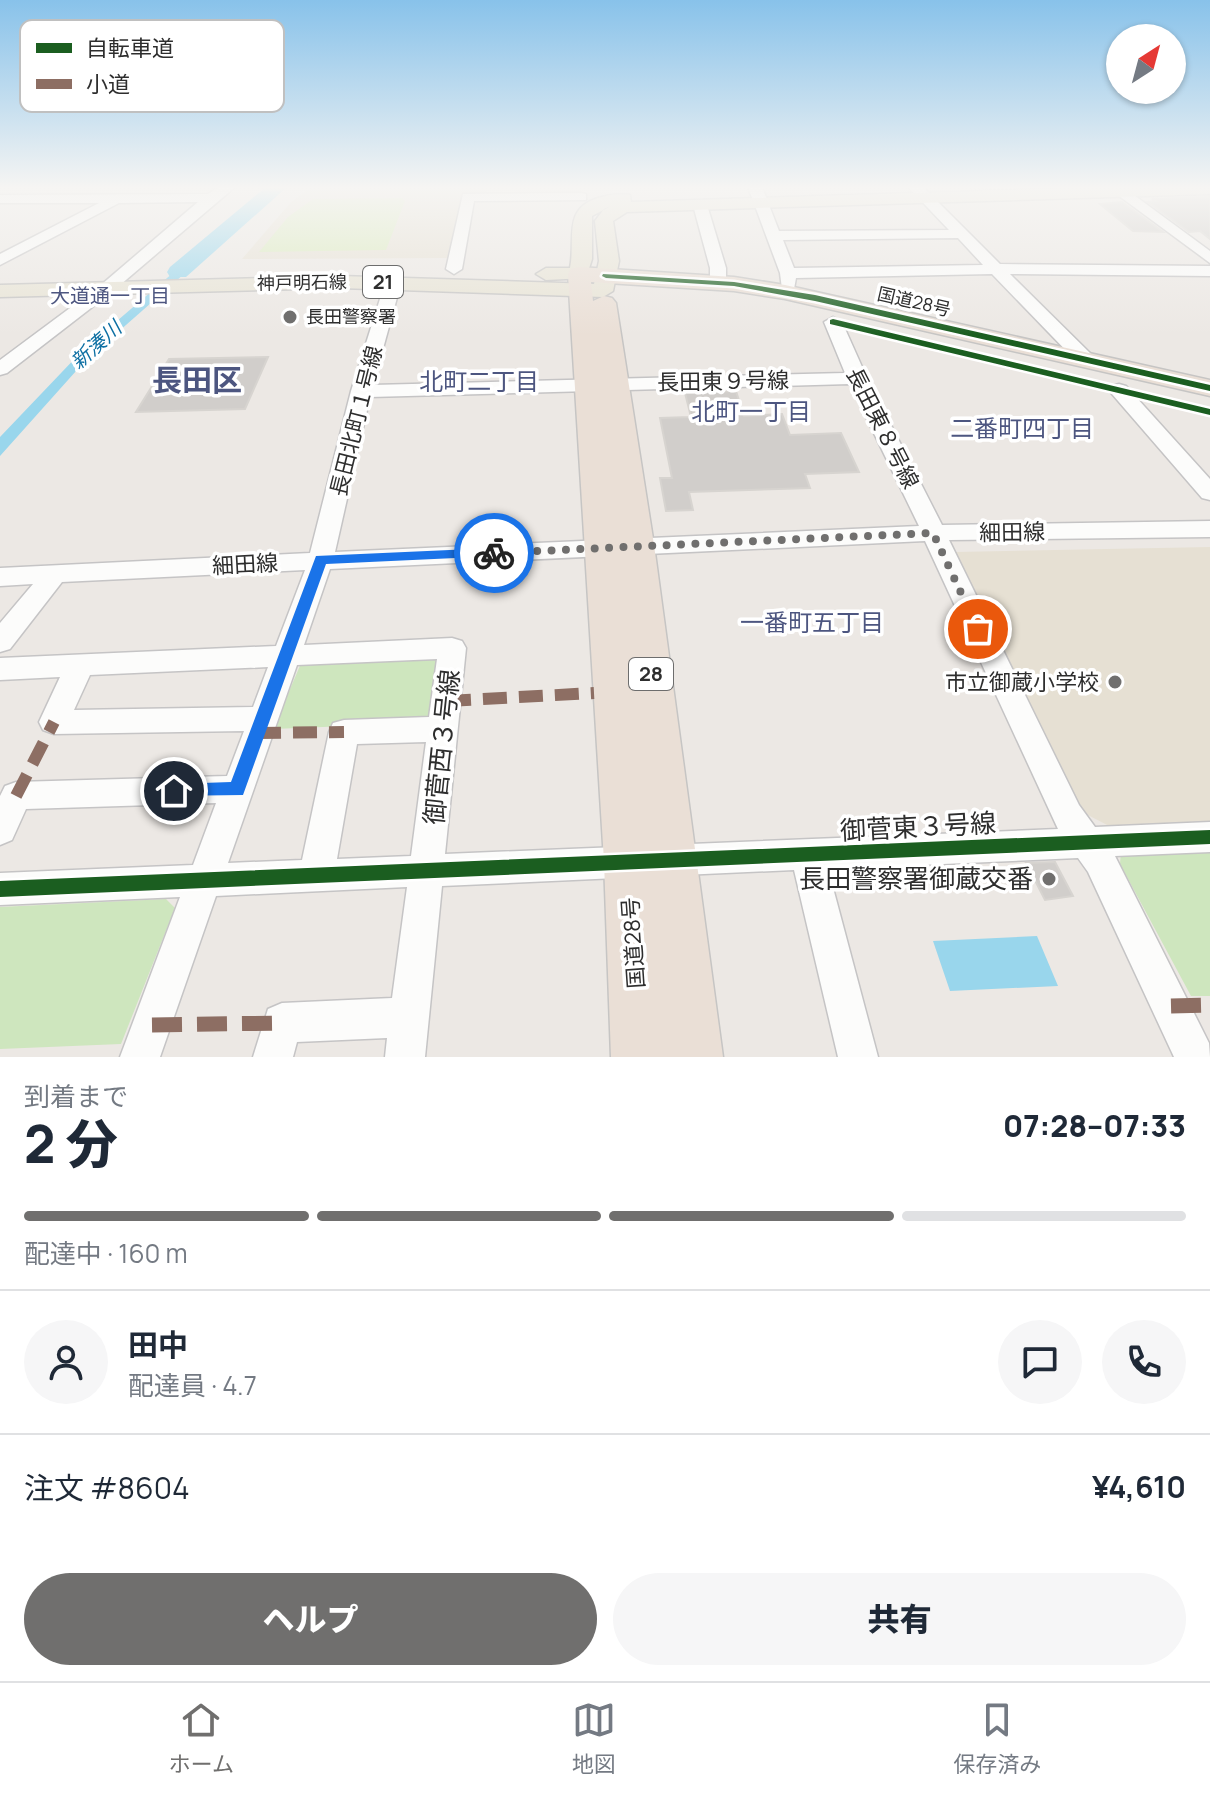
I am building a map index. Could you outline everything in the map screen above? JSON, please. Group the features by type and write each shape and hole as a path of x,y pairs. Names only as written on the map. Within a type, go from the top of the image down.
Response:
{"highway":[{"name":"国道28号","path":"592,283 787,283 1086,360 1210,388"},
{"name":"国道28号","path":"592,283 710,298 833,322 1210,412"},
{"name":"国道28号","path":"592,283 619,547 672,859 694,1057"},
{"name":"国道28号","path":"619,547 628,861 640,1057"}],"main road":[{"path":"592,283 609,261 601,236"},
{"name":"神戸明石線","path":"0,291 203,271 454,269 592,283"},
{"name":"神戸明石線","path":"0,275 186,286 592,283"}],"street":[{"path":"0,260 45,236"},
{"path":"0,369 124,280 170,236"},
{"path":"454,269 460,236"},
{"path":"709,236 718,268 718,282"},
{"path":"773,236 787,283 851,272 1092,267 1210,271"},
{"path":"833,236 851,272"},
{"path":"964,236 1086,360"},
{"path":"1180,236 1210,258"},
{"path":"781,257 843,256"},
{"name":"長田北町１号線","path":"140,1057 321,560 361,391 393,283"},
{"name":"長田東８号線","path":"833,322 857,378 927,514 933,533 1067,815 1100,861 1195,1057"},
{"name":"長田東９号線","path":"361,391 857,378"},
{"path":"1119,390 1210,493"},
{"name":"細田線","path":"0,577 933,533 1210,529"},
{"path":"0,642 54,575"},
{"name":"御菅西３号線","path":"0,669 452,648 405,1057"},
{"path":"80,665 54,722 262,719"},
{"path":"317,874 344,732 444,729"},
{"path":"0,830 16,796 237,789"},
{"name":"御菅東３号線","path":"0,889 1083,840 1210,837"},
{"path":"807,854 858,1057"},
{"path":"273,1057 282,1023 410,1017"}],"shaded area":[{"path":"261,236 458,236 454,258 242,259"},
{"name":"市立御蔵小学校","path":"1210,547 1210,822 1111,827 1084,813 955,552"}],"green space":[{"path":"272,236 391,236 386,250 259,252"},
{"path":"430,655 442,662 434,713 423,723 273,729 302,661"},
{"path":"1210,847 1210,996 1191,996 1120,864 1121,851"},
{"path":"166,899 175,908 121,1044 0,1049 0,907"}],"water":[{"path":"216,236 227,236 85,361 0,456 0,437 82,351"},
{"path":"1037,936 1058,986 950,991 933,941"}],"building":[{"path":"268,357 245,409 136,412 169,359"},
{"path":"736,391 744,416 782,414 790,435 841,433 859,472 805,474 810,488 689,492 693,510 666,511 660,478 672,478 660,418 691,417 685,393"},
{"name":"長田警察署御蔵交番","path":"1055,862 1073,896 1045,900 1026,863"}],"waterway":[{"name":"新湊川","path":"178,272 217,236"}],"marked path":[{"path":"447,701 594,693"},
{"path":"16,796 54,722"},
{"path":"257,733 344,732"},
{"path":"1171,1006 1210,1005"},
{"path":"152,1025 282,1023"}],"cycle path":[{"path":"606,276 734,284 815,298 1210,388"},
{"path":"833,322 1210,412"},
{"path":"0,889 1210,837"}],"way so far":[{"path":"494,553 933,533 978,629"}],"place":[{"name":"長田警察署","path":"290,317"},
{"name":"市立御蔵小学校","path":"1115,682"},
{"name":"長田警察署御蔵交番","path":"1049,879"}],"district":[{"name":"大道通一丁目","path":"110,296"},
{"name":"長田区","path":"197,381"},
{"name":"北町二丁目","path":"479,382"},
{"name":"北町一丁目","path":"751,412"},
{"name":"二番町四丁目","path":"1022,429"},
{"name":"一番町五丁目","path":"812,623"}],"route":[{"path":"174,791 237,789 321,560 494,553"}]}
